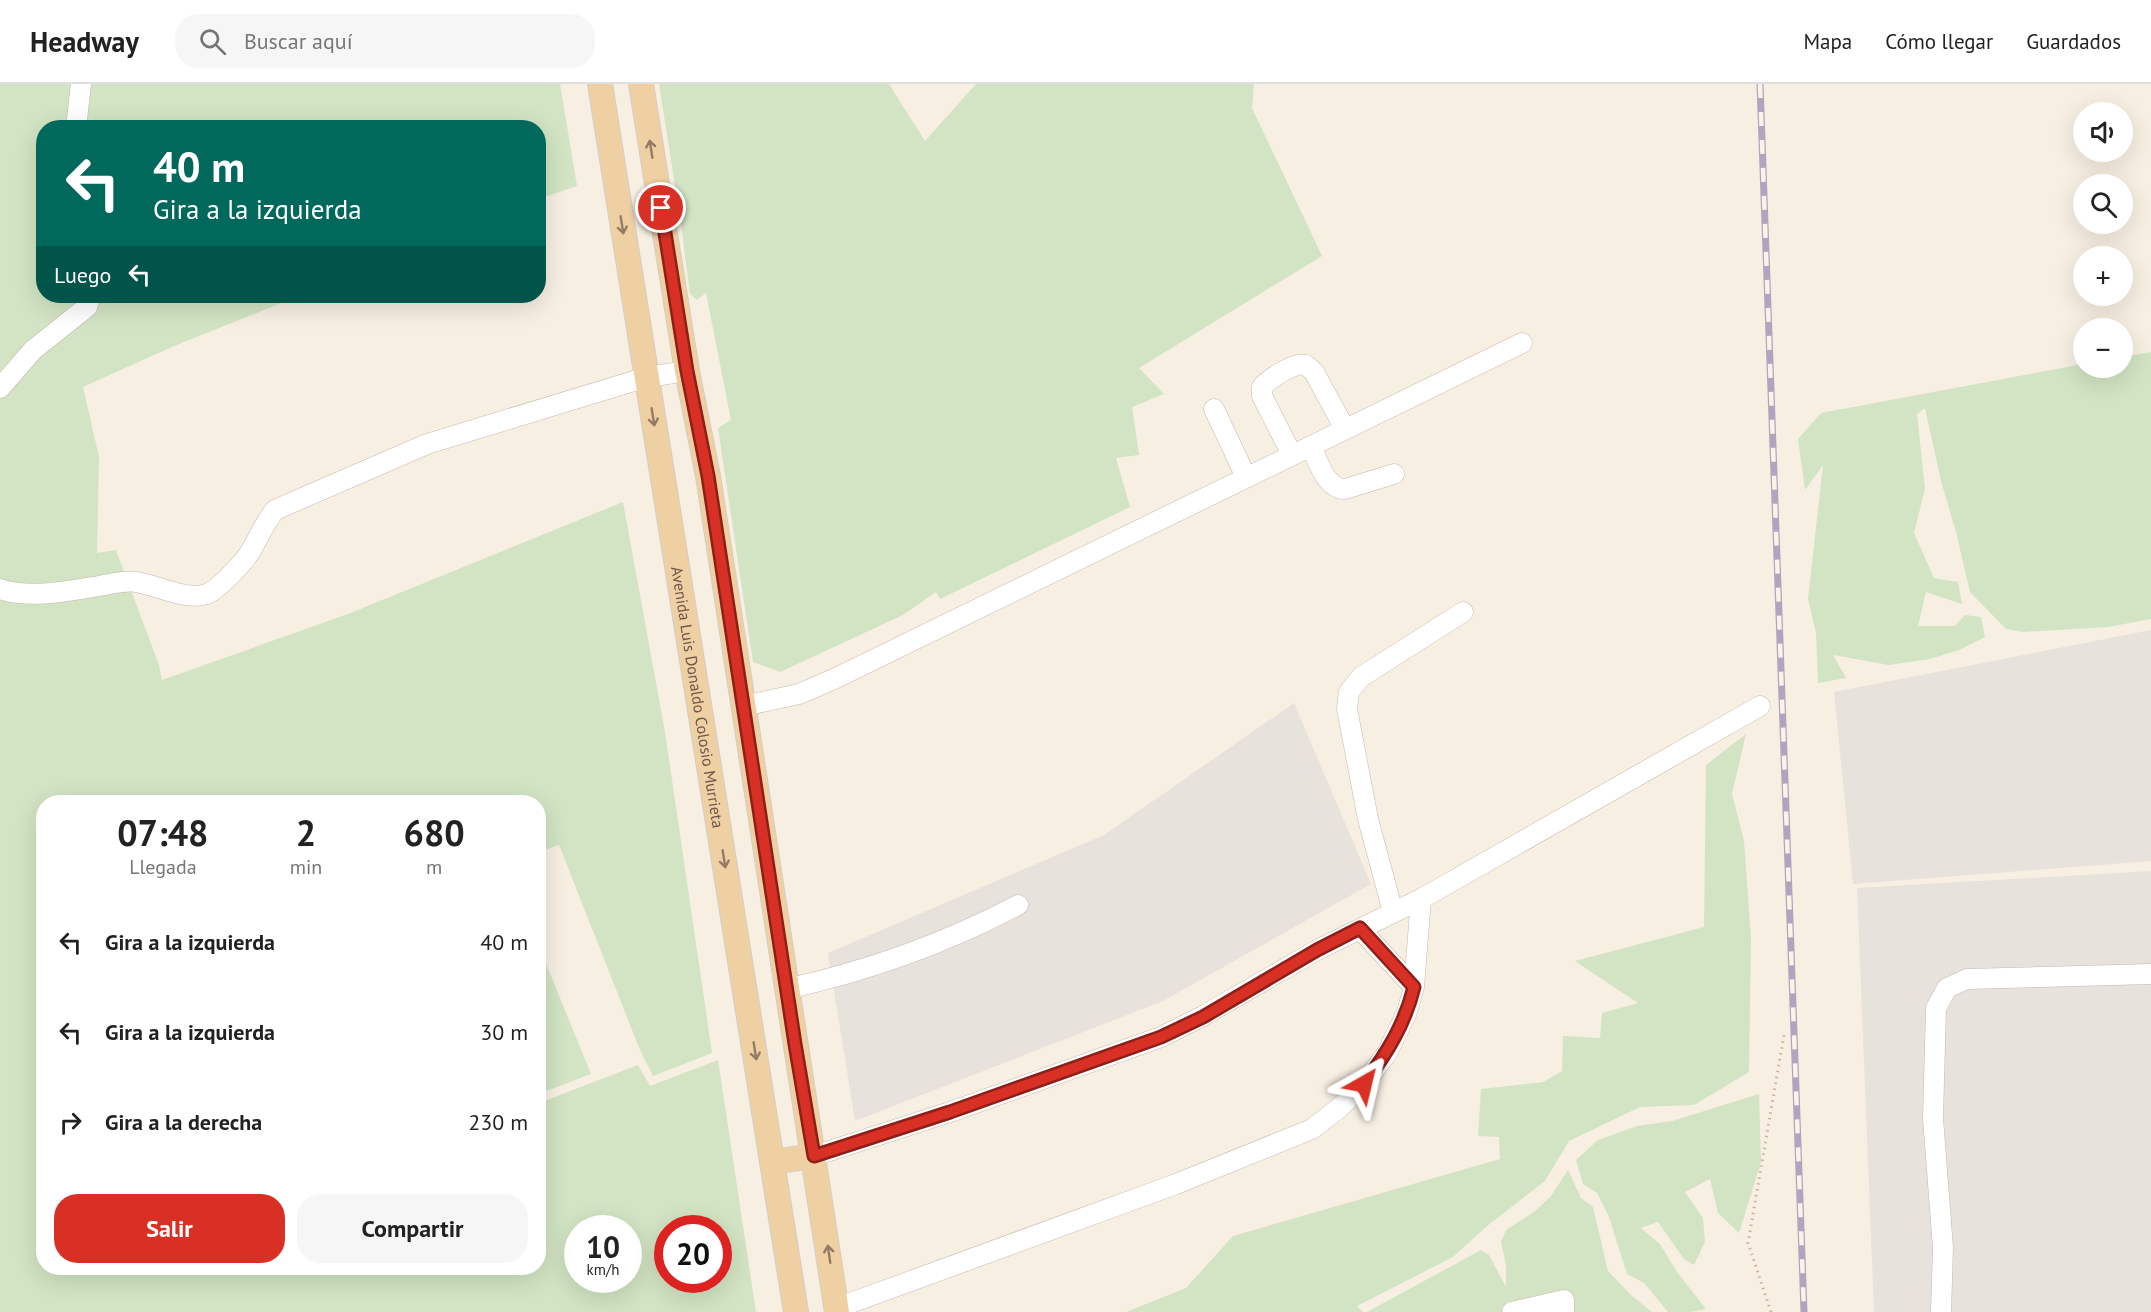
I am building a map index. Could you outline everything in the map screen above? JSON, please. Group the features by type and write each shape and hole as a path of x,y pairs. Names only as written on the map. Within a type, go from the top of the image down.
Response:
{"main road":[{"name":"Avenida Luis Donaldo Colosio Murrieta","path":"600,84 796,1312"},
{"path":"641,84 687,371 708,476 837,1310"},
{"path":"772,1162 814,1156"}],"lane":[{"path":"77,120 81,84"},
{"path":"0,388 33,350 87,307 88,303"},
{"path":"744,706 799,694 834,679 1522,343"},
{"path":"1292,455 1262,396 1262,387 1268,380 1297,365 1307,365 1314,372 1345,429"},
{"path":"0,589 9,592 57,593 135,582 196,596 208,594 219,586 251,551 264,524 275,510 427,444 647,376 687,371"},
{"path":"1214,409 1246,477"},
{"path":"1311,446 1330,484 1337,489 1345,489 1394,474"},
{"path":"1393,912 1368,819 1347,709 1349,692 1361,677 1463,612"},
{"path":"814,1156 950,1112 1161,1037 1203,1017 1317,950 1421,899 1760,706"},
{"path":"837,1310 1176,1184 1312,1129 1364,1084 1387,1053 1407,1012 1414,987 1421,899"},
{"path":"786,988 829,980 912,954 975,928 1018,905"},
{"path":"1360,928 1414,987"},
{"path":"1941,1312 1943,1248 1934,1118 1935,1059 1936,1008 1947,988 1967,979 2151,974"},
{"path":"1512,1312 1564,1300 1564,1312"}],"path":[{"path":"1771,1312 1748,1243 1784,1035"}],"shaded area":[{"path":"2151,630 2151,861 1853,884 1834,692"},
{"path":"1294,703 1371,884 1163,1001 855,1121 828,953 1104,835"},
{"path":"2151,871 2151,1312 1874,1312 1857,888"}],"green space":[{"path":"0,84 560,84 577,186 546,197 546,120 36,120 36,303 282,303 174,346 83,387 99,457 97,553 116,550 159,665 162,680 348,614 623,502 665,732 712,1053 653,1076 640,1050 559,845 546,850 546,795 36,795 36,1275 546,1275 546,1100 638,1065 650,1086 718,1060 756,1312 0,1312"},
{"path":"659,84 889,84 925,141 976,84 1254,84 1252,108 1322,256 1139,368 1164,394 1132,407 1139,455 1116,458 1130,507 940,599 936,592 903,615 780,672 753,662 718,428 731,420 706,293 697,300 690,294"},
{"path":"2151,352 2151,619 2108,627 2023,632 2006,629 1970,592 1941,481 1925,408 1917,414 1925,489 1914,533 1934,578 1958,582 1962,604 1926,592 1918,626 1955,626 1965,615 1981,617 1985,637 1959,650 1930,659 1889,665 1833,655 1846,678 1818,683 1816,633 1808,599 1823,465 1805,490 1798,439 1821,413 2073,366 2073,378 2133,378 2133,355"},
{"path":"1746,734 1732,794 1744,841 1751,939 1749,1072 1694,1105 1640,1107 1569,1141 1545,1181 1487,1226 1453,1257 1357,1306 1363,1312 1126,1312 1186,1288 1233,1236 1500,1159 1499,1137 1478,1136 1481,1089 1543,1082 1562,1071 1563,1036 1600,1038 1602,1013 1638,1003 1575,961 1704,927 1706,765"},
{"path":"546,964 591,1074 546,1091"},
{"path":"1759,1094 1761,1162 1739,1233 1718,1213 1710,1179 1685,1192 1703,1218 1705,1242 1694,1265 1684,1259 1658,1222 1641,1228 1660,1244 1677,1272 1706,1309 1691,1312 1668,1312 1644,1283 1627,1274 1609,1217 1597,1193 1583,1184 1576,1160 1598,1140 1637,1126 1672,1121"},
{"path":"1568,1170 1581,1198 1593,1207 1608,1271 1632,1296 1652,1312 1367,1312 1481,1250 1489,1255 1506,1287 1506,1265 1501,1242 1506,1230 1535,1211 1551,1196"}],"railway":[{"path":"1760,84 1804,1312"}],"route":[{"path":"661,208 687,371 708,476 814,1156 950,1112 1161,1037 1203,1017 1317,950 1360,928 1414,987 1407,1012 1387,1053 1364,1084"}]}
